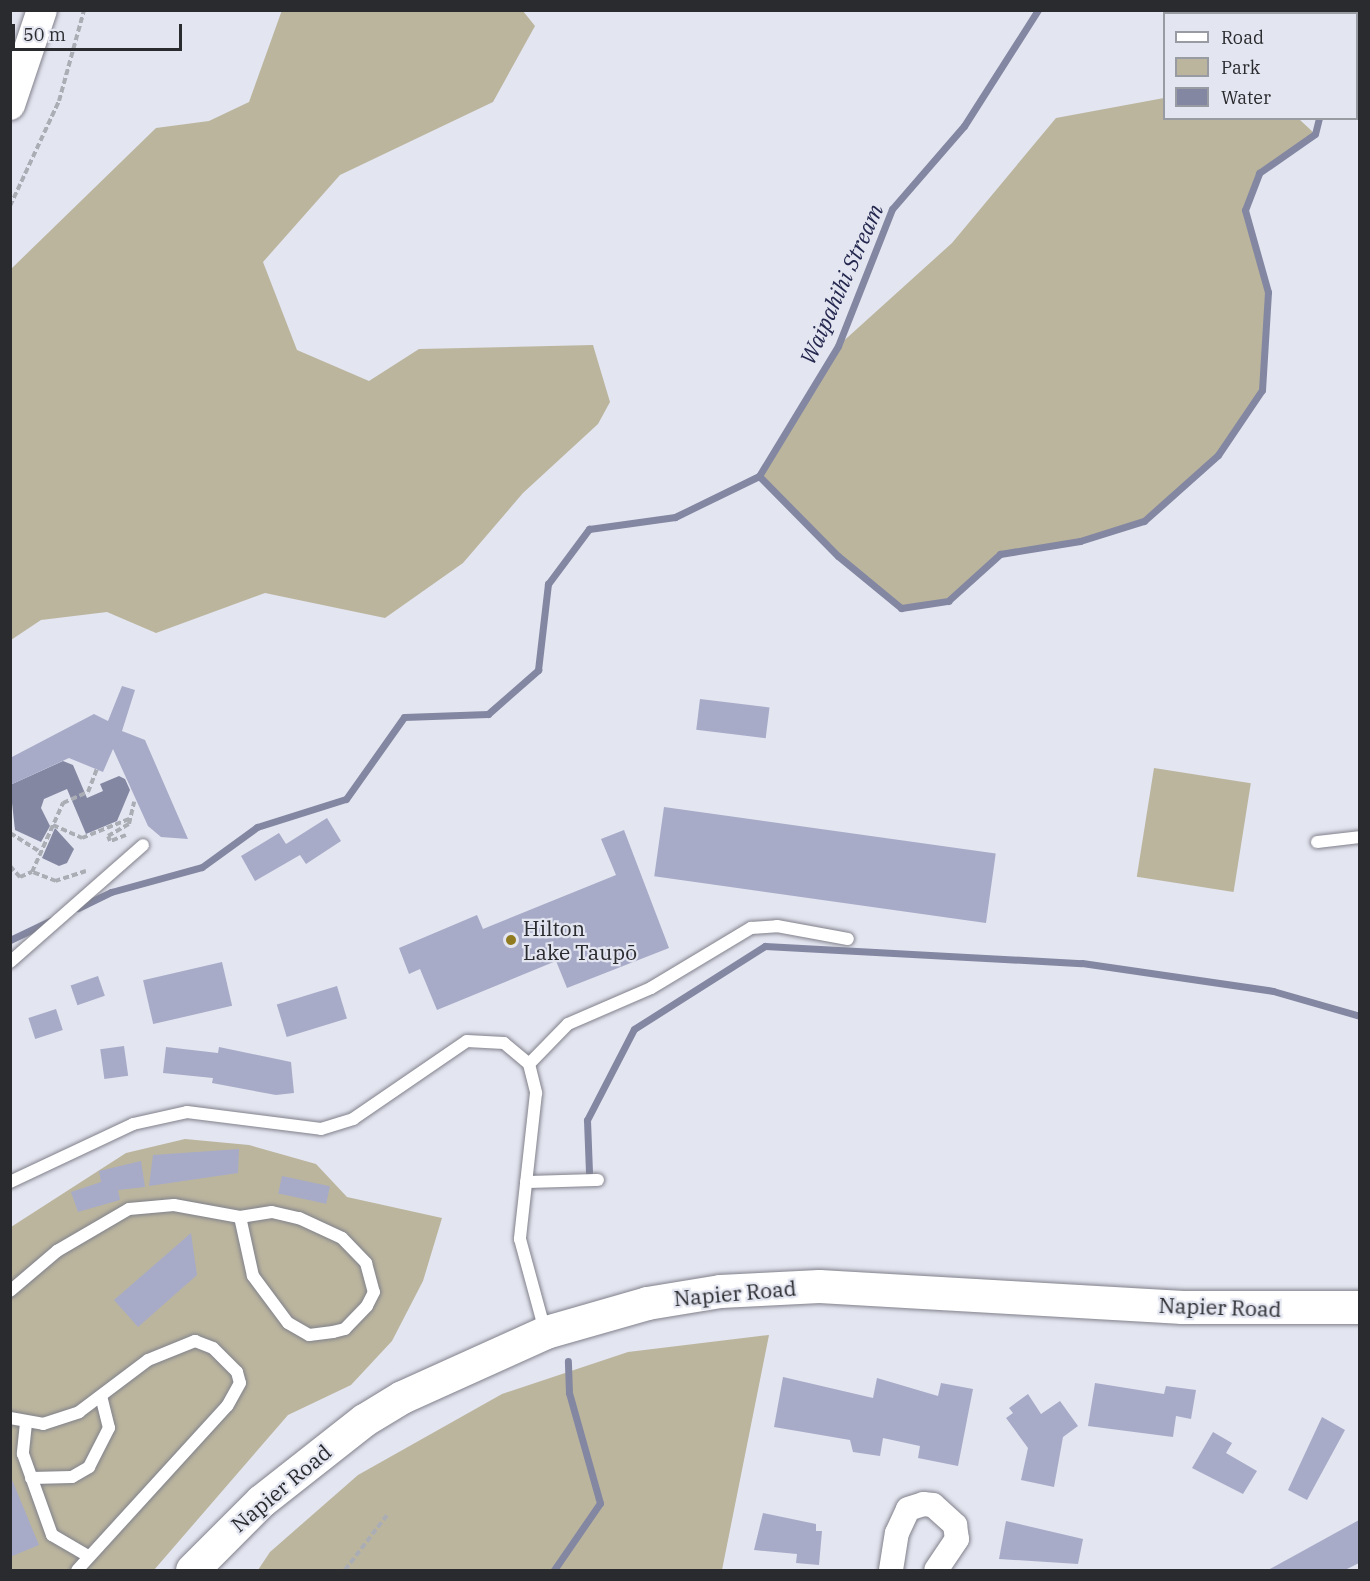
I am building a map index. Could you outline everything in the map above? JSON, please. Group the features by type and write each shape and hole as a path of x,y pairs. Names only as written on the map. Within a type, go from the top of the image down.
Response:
{"main road":[{"name":"Napier Road","path":"192,1570 261,1501 364,1420 470,1362 546,1332 647,1304 753,1288 873,1288 1182,1307 1359,1307"}],"street":[{"path":"10,105 42,10"},
{"path":"891,1570 897,1533 908,1509 923,1504 933,1505 955,1525 957,1539 936,1570"}],"lane":[{"path":"1317,842 1359,837"},
{"path":"10,962 143,845"},
{"path":"529,1064 568,1024 651,988 751,928 777,926 848,939"},
{"path":"10,1182 133,1124 188,1112 321,1128 353,1119 467,1041 504,1042 529,1064 536,1093 520,1239 546,1332"},
{"path":"526,1182 598,1180"},
{"path":"10,1291 57,1251 129,1209 174,1205 240,1217 281,1214 342,1238 366,1263 374,1292 367,1306 345,1329 333,1332 309,1335 288,1323 253,1276 240,1217"},
{"path":"10,1418 43,1425 79,1412 148,1360 195,1341 213,1348 237,1372 240,1383 227,1406 76,1570"},
{"path":"31,1478 72,1477 89,1467 110,1428 101,1396"},
{"path":"26,1423 21,1441 31,1478 52,1535 88,1556"}],"path":[{"path":"10,206 59,101 84,10"},
{"path":"10,866 20,877 32,872 53,825 68,800 88,792 97,769"},
{"path":"131,834 110,841 108,836 129,819 134,802"},
{"path":"53,825 82,838 129,819"},
{"path":"10,833 41,852"},
{"path":"32,872 56,881 91,868"},
{"path":"345,1570 387,1515"}],"green space":[{"path":"282,10 523,11 535,26 493,102 340,175 263,262 297,350 369,381 419,349 593,345 610,402 598,424 523,493 463,563 385,618 265,593 156,633 107,612 41,620 11,640 11,269 156,128 209,121 249,102"},
{"path":"1163,98 1163,120 1300,120 1315,134 1259,173 1246,210 1268,292 1262,390 1218,455 1144,521 1080,541 1000,554 948,601 901,608 838,556 759,476 838,346 952,243 1056,118"},
{"path":"1154,768 1251,783 1234,892 1137,877"},
{"path":"185,1139 249,1145 316,1164 347,1197 442,1218 423,1281 392,1341 351,1385 288,1415 154,1570 11,1570 11,1227 126,1153"},
{"path":"769,1335 722,1570 258,1570 270,1552 358,1475 502,1394 628,1352"}],"water":[{"path":"63,761 73,765 87,798 103,791 100,784 119,776 125,779 130,790 117,821 86,834 67,789 44,799 41,808 50,826 41,842 15,830 10,785"},
{"path":"55,828 74,849 67,863 59,866 42,858"}],"building":[{"path":"122,686 135,690 122,731 145,740 188,839 161,837 148,826 113,749 103,772 69,758 10,785 10,758 94,714 108,721"},
{"path":"700,699 769,708 766,738 696,730"},
{"path":"664,807 996,854 986,923 654,876"},
{"path":"327,818 341,841 306,864 300,855 255,881 241,856 279,833 286,844"},
{"name":"Hilton Lake Taupō","path":"624,830 669,948 567,988 556,961 437,1010 420,969 409,974 399,948 477,915 483,929 616,875 601,839"},
{"path":"222,962 232,1006 153,1024 143,980"},
{"path":"98,976 105,996 77,1005 71,985"},
{"path":"337,986 347,1019 287,1037 277,1004"},
{"path":"56,1009 63,1030 35,1039 28,1018"},
{"path":"124,1046 128,1076 104,1079 100,1049"},
{"path":"166,1047 218,1053 219,1047 291,1062 294,1093 276,1095 212,1083 213,1078 163,1073"},
{"path":"239,1149 238,1173 149,1186 153,1155"},
{"path":"141,1161 145,1187 118,1190 120,1200 78,1212 71,1192 101,1182 99,1171"},
{"path":"282,1176 330,1186 326,1204 278,1194"},
{"path":"191,1233 197,1275 138,1327 114,1300"},
{"path":"783,1377 873,1398 877,1378 938,1396 941,1383 973,1389 958,1466 918,1458 920,1446 883,1438 880,1456 853,1452 850,1440 774,1427"},
{"path":"1095,1383 1164,1394 1166,1386 1196,1390 1191,1419 1176,1416 1173,1437 1088,1426"},
{"path":"1028,1394 1041,1414 1060,1401 1078,1426 1063,1437 1054,1487 1021,1480 1028,1448 1006,1418 1013,1413 1009,1408"},
{"path":"1322,1417 1345,1430 1307,1500 1288,1490"},
{"path":"1213,1432 1232,1443 1226,1453 1257,1471 1243,1494 1192,1468"},
{"path":"10,1475 39,1545 10,1557"},
{"path":"763,1513 816,1524 816,1531 822,1531 819,1565 796,1563 797,1554 754,1550"},
{"path":"1359,1520 1359,1563 1345,1570 1268,1570"},
{"path":"1006,1521 1083,1539 1078,1564 999,1559"}],"waterway":[{"name":"Waipahihi Stream","path":"78,908 111,892 202,867 257,827 346,799 404,717 488,714 538,670 548,584 589,529 675,517 759,476 838,346 892,209 964,126 1038,10"},
{"path":"759,476 838,556 901,608 948,601 1000,554 1080,541 1144,521 1218,455 1262,390 1268,292 1245,210 1259,173 1315,134 1318,120"},
{"name":"Waipahihi Stream","path":"10,940 52,920"},
{"path":"589,1172 587,1120 634,1029 765,946 1082,963 1273,991 1360,1016"},
{"path":"554,1570 600,1503 569,1393 568,1361"}],"place":[{"name":"Hilton Lake Taupō","path":"511,940"}]}
